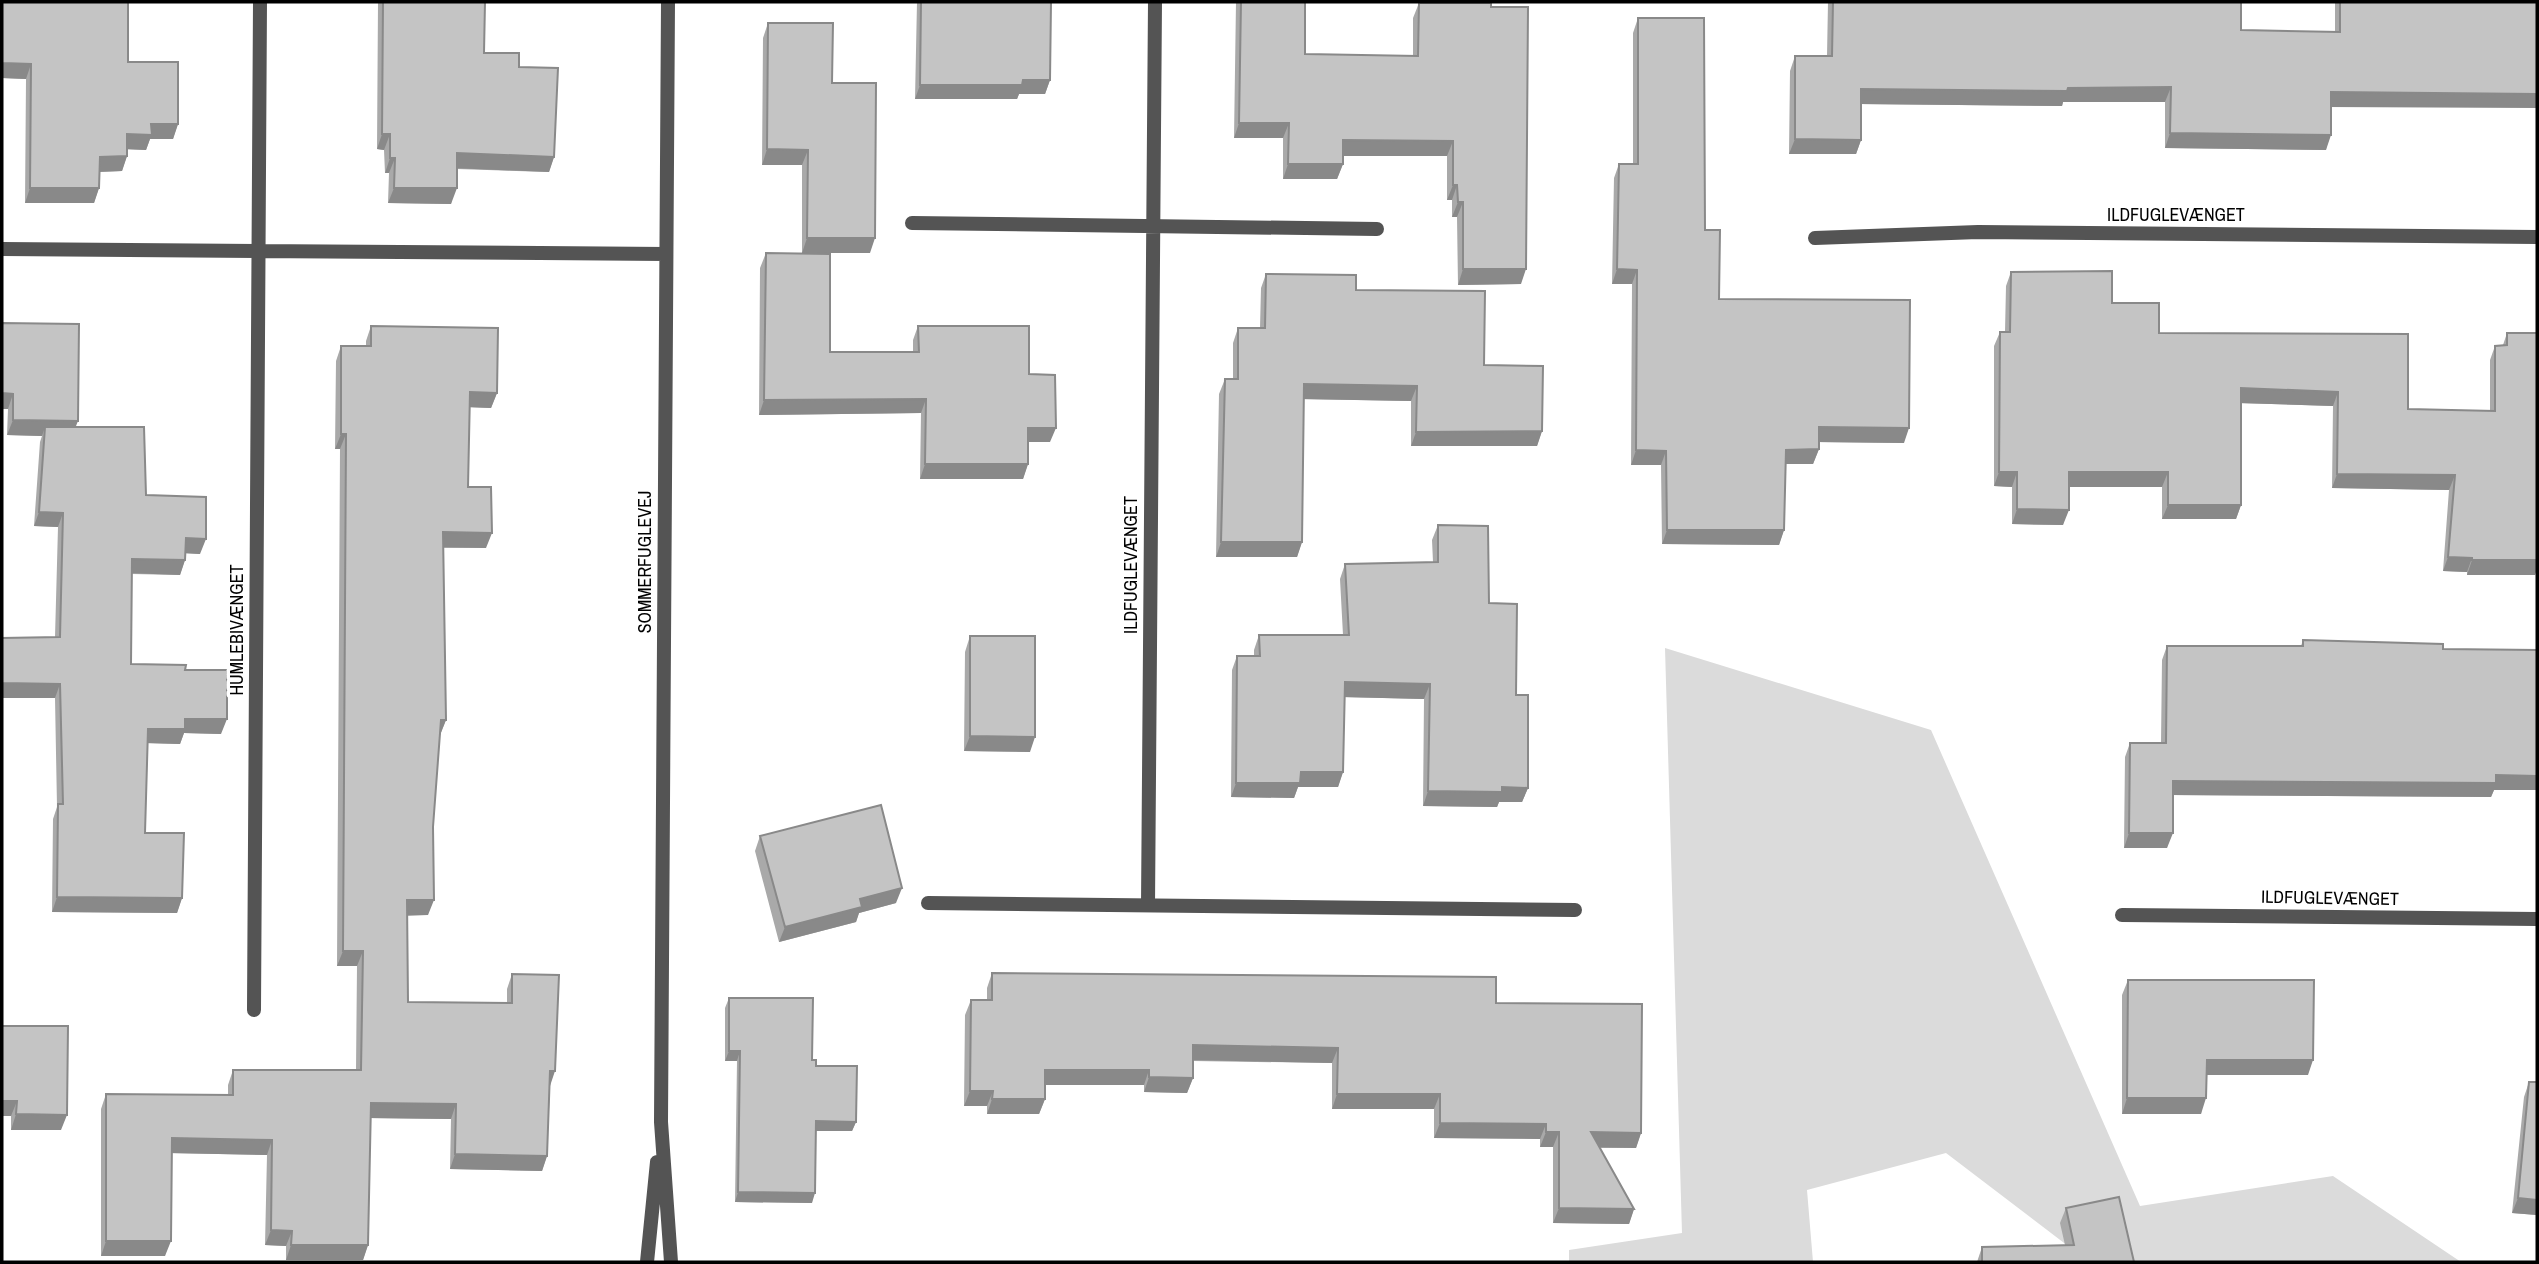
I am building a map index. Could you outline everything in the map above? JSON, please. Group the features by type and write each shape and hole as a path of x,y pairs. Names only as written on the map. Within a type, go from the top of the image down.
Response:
{"street":[{"name":"HUMLEBIVÆNGET","path":"254,1010 261,2"},
{"name":"SOMMERFUGLEVEJ","path":"667,2 662,1122 671,1262"},
{"name":"ILDFUGLEVÆNGET","path":"1148,905 1155,2"},
{"path":"912,223 1377,229"},
{"name":"ILDFUGLEVÆNGET","path":"1815,237 1978,232 2537,237"},
{"path":"2,249 666,254"},
{"path":"928,903 1575,910"},
{"name":"ILDFUGLEVÆNGET","path":"2122,915 2537,919"},
{"name":"SOMMERFUGLEVEJ","path":"647,1262 662,1122"}],"shaded area":[{"path":"1665,648 1931,730 2140,1206 2333,1176 2461,1262 2089,1262 1946,1153 1807,1190 1813,1262 1569,1262 1569,1250 1682,1233"}],"building":[{"path":"2,2 128,2 128,62 178,62 178,124 151,124 152,135 127,134 127,156 100,157 99,188 30,188 31,64 2,63"},
{"path":"383,2 485,2 484,53 519,53 519,67 558,68 554,157 457,153 457,188 394,188 395,158 390,158 390,134 382,134"},
{"path":"921,2 1051,2 1050,80 1023,80 1022,85 920,85"},
{"path":"1241,2 1305,2 1305,54 1418,56 1419,3 1491,3 1491,7 1528,7 1526,269 1463,269 1463,202 1458,202 1457,185 1453,185 1453,141 1343,140 1343,164 1288,164 1289,123 1239,123"},
{"path":"1833,2 2241,2 2241,30 2340,32 2340,2 2537,2 2537,94 2331,92 2331,135 2170,133 2171,87 2068,88 2067,91 1861,89 1861,140 1795,139 1795,56 1832,56"},
{"path":"1638,18 1704,18 1705,230 1720,230 1719,299 1910,300 1909,428 1819,427 1819,449 1786,450 1784,530 1667,530 1666,451 1636,450 1637,270 1617,269 1619,164 1638,164"},
{"path":"768,23 833,23 832,83 876,83 875,238 807,238 808,150 767,149"},
{"path":"766,253 830,254 830,352 919,352 918,326 1029,326 1029,374 1055,375 1056,428 1028,428 1028,464 925,464 926,399 764,400"},
{"path":"2112,271 2112,303 2159,303 2159,333 2408,334 2408,409 2495,411 2495,346 2507,345 2507,333 2537,333 2537,560 2472,560 2448,557 2455,475 2337,474 2338,392 2241,388 2241,505 2168,505 2168,472 2069,472 2069,510 2017,509 2017,472 1999,472 2000,332 2010,332 2011,272"},
{"path":"1266,274 1356,275 1356,290 1485,291 1484,365 1543,366 1542,431 1416,432 1417,386 1304,384 1302,542 1221,542 1225,379 1238,379 1238,328 1265,328"},
{"path":"2,323 79,324 78,421 13,420 13,394 2,393"},
{"path":"371,326 498,328 497,393 470,392 468,487 491,487 492,533 443,532 446,720 441,720 433,827 434,900 407,900 408,1002 512,1003 512,974 559,975 555,1071 550,1071 547,1156 455,1154 456,1104 371,1103 368,1245 291,1245 292,1231 271,1230 272,1140 172,1138 171,1241 106,1241 106,1094 233,1095 233,1070 361,1070 363,951 343,951 346,434 341,434 341,346 371,346"},
{"path":"45,427 144,427 146,495 206,497 206,539 186,538 185,560 132,559 131,664 186,665 185,670 227,670 227,719 185,719 185,729 148,729 145,833 184,833 182,898 57,897 58,804 63,804 60,684 2,683 2,638 60,637 63,513 39,512"},
{"path":"1438,525 1488,526 1489,603 1517,604 1516,695 1528,695 1528,788 1502,787 1502,792 1428,791 1430,684 1345,682 1343,772 1301,772 1300,783 1236,783 1237,656 1260,656 1259,635 1349,635 1345,564 1438,562"},
{"path":"970,636 1035,636 1035,737 970,736"},
{"path":"2303,640 2443,644 2443,649 2537,650 2537,776 2496,775 2496,783 2173,781 2173,833 2129,833 2130,743 2166,743 2167,646 2303,646"},
{"path":"881,805 902,888 860,899 862,907 785,927 760,836"},
{"path":"992,973 1496,977 1496,1003 1642,1004 1641,1133 1591,1132 1634,1209 1559,1208 1559,1132 1546,1132 1546,1124 1440,1123 1440,1094 1337,1094 1338,1048 1193,1045 1193,1078 1149,1077 1149,1070 1045,1070 1045,1099 992,1099 993,1091 970,1091 971,1000 992,1000"},
{"path":"2128,980 2314,980 2313,1060 2207,1060 2206,1098 2127,1098"},
{"path":"729,998 813,998 812,1060 816,1060 816,1066 857,1066 856,1122 816,1121 815,1193 738,1192 740,1051 729,1051"},
{"path":"2,1026 68,1026 67,1115 16,1114 17,1101 2,1101"},
{"path":"2529,1082 2537,1082 2537,1200 2518,1198"},
{"path":"2119,1197 2134,1262 1982,1262 1982,1247 2074,1245 2066,1208"}]}
